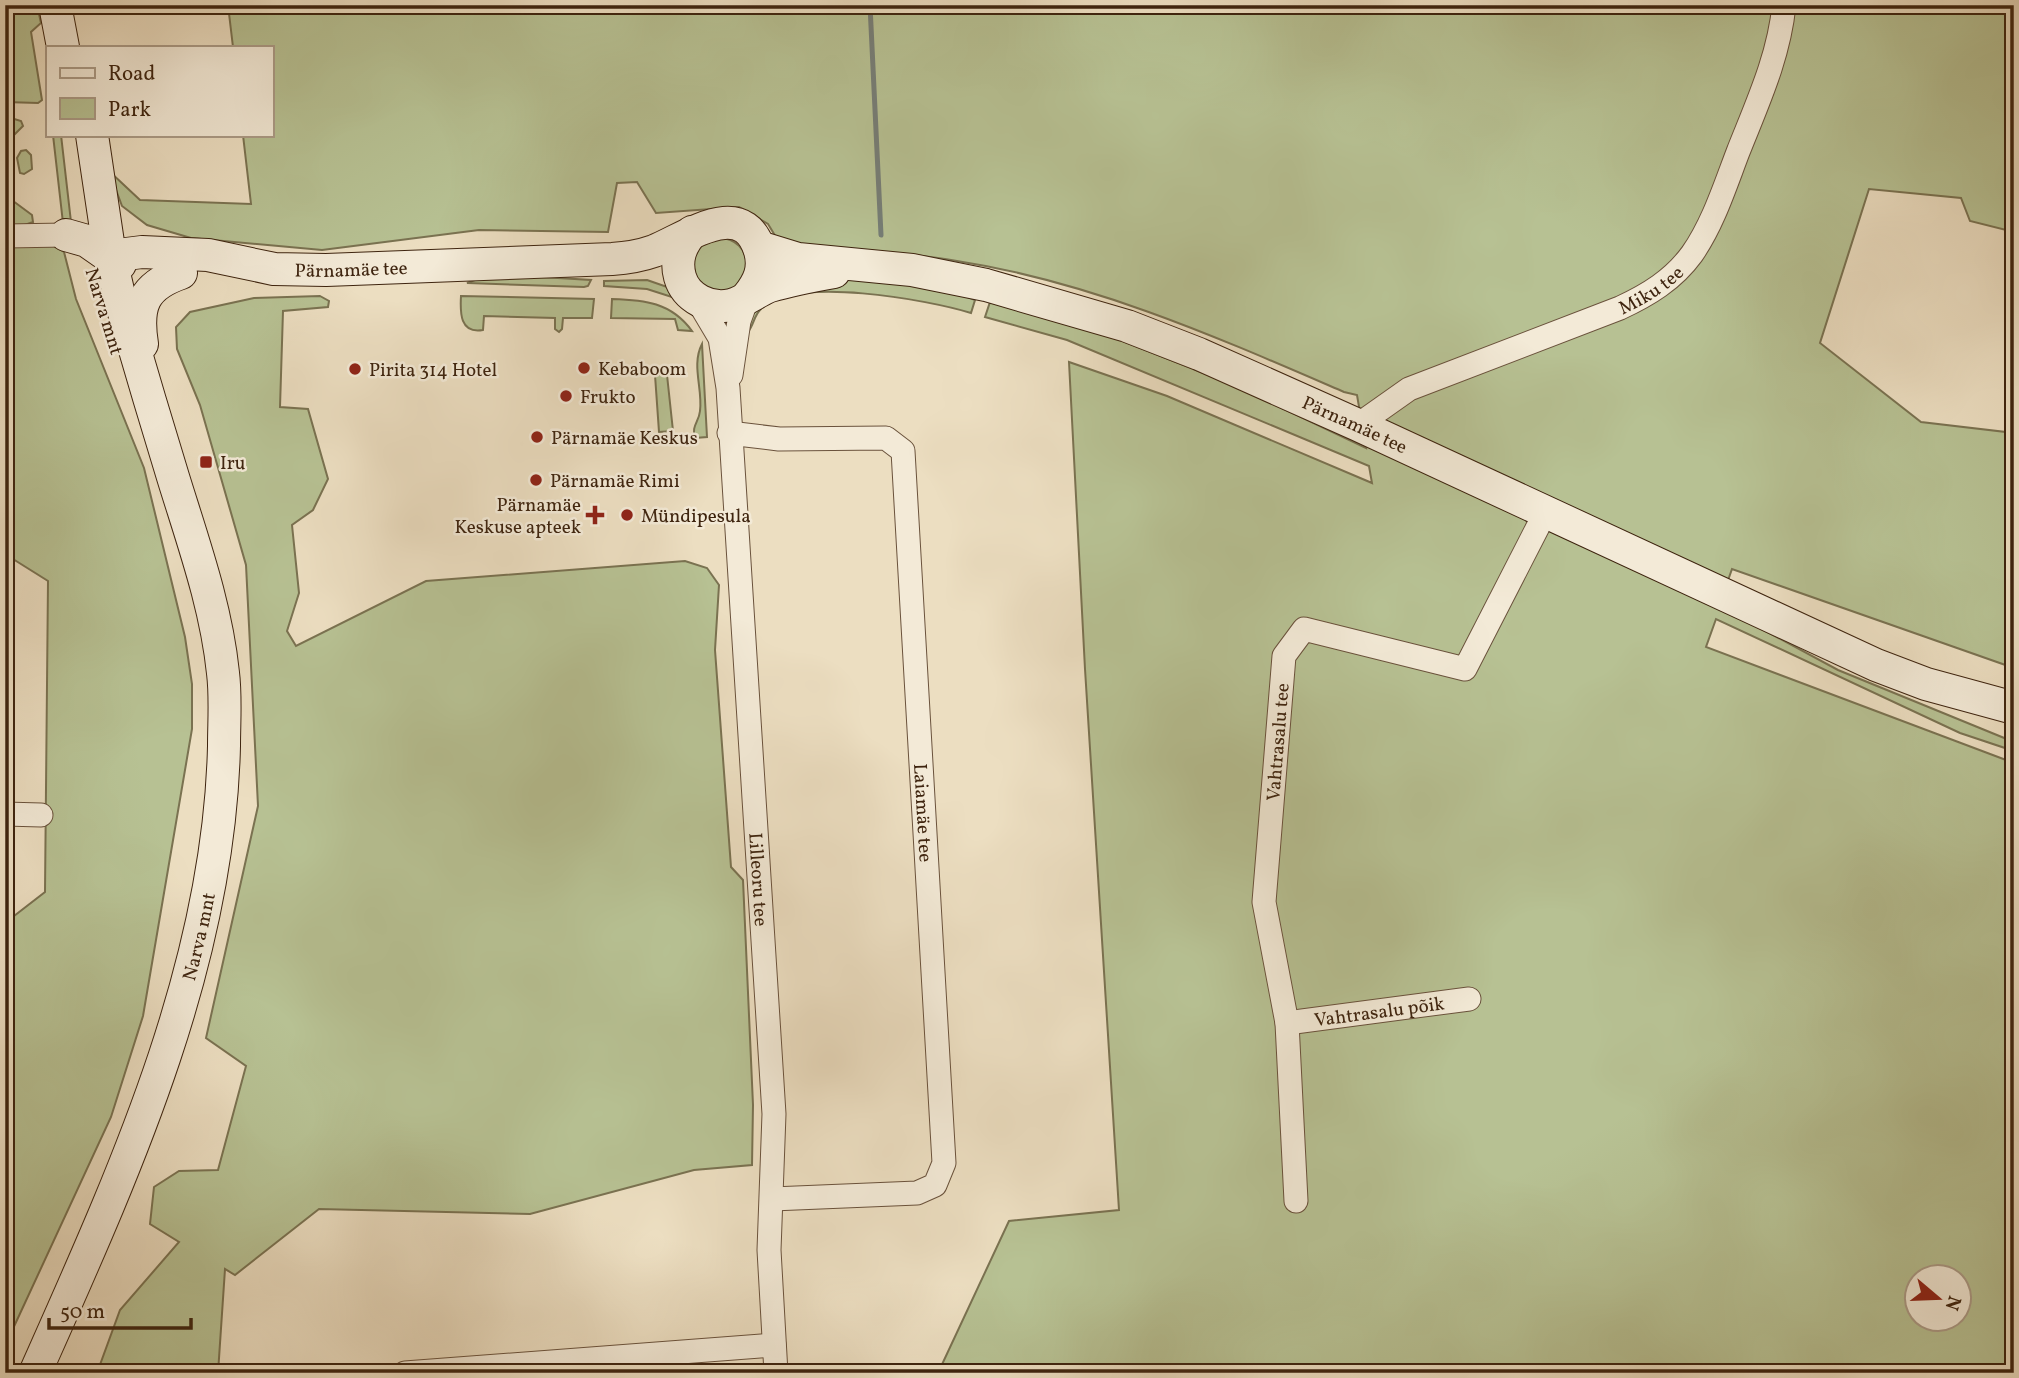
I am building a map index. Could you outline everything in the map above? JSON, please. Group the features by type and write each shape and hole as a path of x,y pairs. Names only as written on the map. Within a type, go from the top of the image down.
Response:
{"main road":[{"path":"55,5 64,46"},
{"path":"73,5 81,46"},
{"name":"Narva mnt","path":"73,136 87,244 99,304 132,389 173,476"},
{"name":"Narva mnt","path":"35,1373 112,1201 169,1041 205,901 219,830 223,772 223,674 213,607 149,387 87,244 97,170 92,136"},
{"path":"97,170 108,203 128,229 144,238 208,256"},
{"path":"677,284 679,254 692,232 704,225 729,223 741,228 759,247 761,273 748,296"},
{"name":"Pärnamäe tee","path":"87,244 142,252 208,256 274,269 596,260 638,256 692,232"},
{"path":"87,244 126,268 142,273 274,269"},
{"name":"Pärnamäe tee","path":"759,247 798,259 936,274 1051,302 1199,354 1358,425 1787,626 2014,723"},
{"path":"509,264 677,284 715,306 724,306 789,280 860,266"},
{"path":"149,387 139,322 141,310 148,293 161,280 181,273"},
{"name":"Pärnamäe tee","path":"1926,684 2014,708"}],"street":[{"name":"Miku tee","path":"1358,425 1409,389 1620,308 1648,295 1676,273 1692,253 1724,190 1772,68 1780,42 1784,5"},
{"path":"5,236 87,244"},
{"name":"Lilleoru tee","path":"677,284 720,338 728,388 774,1114 769,1250 776,1373"},
{"name":"Lilleoru tee","path":"728,388 736,356 739,321 748,296"},
{"name":"Laiamäe tee","path":"729,433 779,439 886,438 902,451 944,1163 935,1185 917,1193 772,1199"},
{"name":"Vahtrasalu tee","path":"1296,1201 1287,1023 1264,902 1284,656 1304,629 1465,669 1545,513"},
{"path":"5,814 41,815"},
{"name":"Vahtrasalu põik","path":"1287,1023 1469,999"},
{"path":"405,1373 774,1345"}],"green space":[{"path":"5,5 37,5 41,23 31,32 42,100 38,103 5,102"},
{"path":"228,5 2014,5 2014,232 1970,221 1961,198 1869,189 1820,343 1921,422 2014,433 2014,668 1732,569 1719,606 1838,670 2014,742 2014,751 1960,733 1716,619 1706,647 2014,763 2014,1373 938,1373 1009,1221 1119,1210 1069,362 1167,396 1372,483 1369,466 1067,340 985,317 990,302 1118,339 1231,384 1366,448 1357,395 1155,314 1106,297 1008,270 913,255 782,247 768,224 739,207 656,213 637,182 617,183 608,232 479,230 322,250 191,238 147,225 122,206 109,171 140,200 251,204 243,136 273,136 273,46 233,46"},
{"path":"11,118 21,121 23,126 5,144 5,123"},
{"path":"53,136 61,136 71,222 63,223"},
{"path":"26,150 31,155 32,169 24,174 20,173 17,158 21,151"},
{"path":"5,195 32,215 33,222 19,227 5,226"},
{"path":"725,238 735,242 743,250 747,265 743,280 735,288 715,292 705,288 697,280 693,260 697,250 705,242"},
{"path":"11,244 52,245 64,252 76,299 144,468 185,637 192,684 192,729 143,1016 111,1117 5,1346 5,1294 12,1241 5,1241 5,923 45,892 48,581 5,554 5,257"},
{"path":"491,274 591,280 588,286 584,287 467,283"},
{"path":"846,278 882,279 963,295 975,300 971,313 925,302 863,293 802,293 778,299 761,309 748,332 746,320 756,304"},
{"path":"647,280 673,289 675,298 647,289 604,286 604,281"},
{"path":"320,296 329,301 328,307 283,311 280,407 308,409 328,479 313,510 292,525 299,593 287,631 296,646 426,581 685,561 707,568 719,585 715,650 731,867 743,880 753,1105 752,1165 694,1170 530,1214 319,1209 235,1275 225,1269 218,1373 97,1373 120,1310 179,1242 150,1224 154,1187 179,1171 218,1170 246,1066 206,1038 258,806 246,565 200,405 177,349 176,327 190,312 254,298"},
{"path":"461,296 594,299 592,318 563,318 559,332 555,329 555,318 484,316 483,330 470,329 463,321"},
{"path":"612,299 635,300 666,308 684,321 692,331 678,330 675,319 611,318"},
{"path":"702,344 707,437 695,438 694,430 700,403 697,360"},
{"path":"655,375 667,375 673,431 659,432"}],"waterway":[{"path":"870,5 881,235"}],"place":[{"name":"Kebaboom","path":"584,368"},
{"name":"Pirita 314 Hotel","path":"355,369"},
{"name":"Frukto","path":"566,396"},
{"name":"Pärnamäe Keskus","path":"537,437"},
{"name":"Iru","path":"206,462"},
{"name":"Pärnamäe Rimi","path":"536,480"},
{"name":"Pärnamäe Keskuse apteek","path":"595,515"},
{"name":"Mündipesula","path":"627,515"}]}
